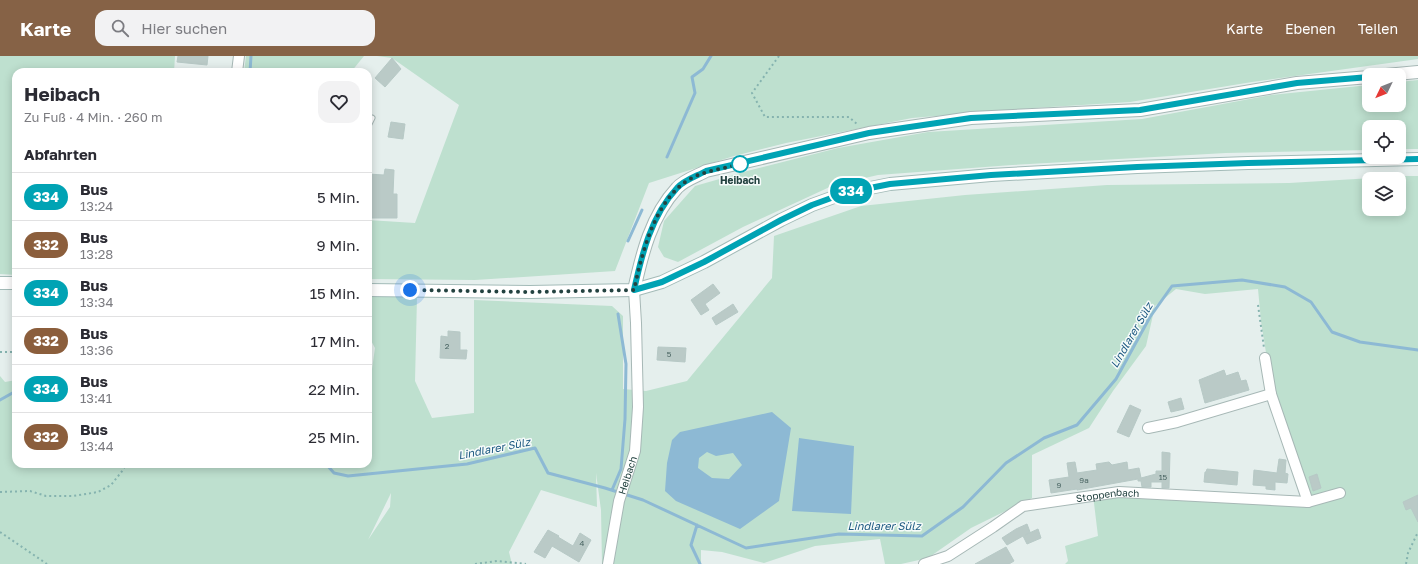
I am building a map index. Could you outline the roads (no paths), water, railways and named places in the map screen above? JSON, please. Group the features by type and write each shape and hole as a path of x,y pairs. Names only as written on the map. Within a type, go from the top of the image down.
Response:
{"main road":[{"path":"1406,73 1418,72"},
{"path":"634,290 648,234 662,208 677,187 706,171 869,133 971,118 1140,110 1297,83 1362,78"},
{"path":"372,290 530,292 634,290 662,282 697,266 781,220 812,205 845,193 890,184 999,175 1137,167 1418,159"},
{"path":"0,283 12,283"}],"street":[{"path":"238,68 239,56"},
{"name":"Heibach","path":"608,564 619,501 635,451 638,407 634,290"},
{"path":"1265,358 1271,394 1308,502"},
{"path":"1148,428 1177,422 1271,394"},
{"name":"Stoppenbach","path":"924,564 948,556 1023,506 1119,492 1308,502 1340,493"}],"water":[{"path":"772,412 791,428 779,501 740,529 676,501 665,491 667,463 672,440 680,432","holes":["707,452 716,456 733,453 742,465 729,479 712,478 698,468 699,458"]},
{"path":"799,438 854,446 851,514 792,511"}],"waterway":[{"path":"250,68 251,56"},
{"path":"667,157 695,93 692,77 703,69 711,56"},
{"path":"628,241 642,210"},
{"name":"Lindlarer Sülz","path":"330,468 334,473 348,476 467,464 535,448 548,473 643,500 746,548 839,534 922,536 963,507 1006,463 1044,438 1077,425 1116,379 1150,317 1172,286 1242,280 1285,287 1311,302 1332,332 1360,342 1418,350"},
{"path":"612,490 621,469 625,419 626,364 618,314"},
{"name":"Lindlarer Sülz","path":"0,400 12,393"},
{"name":"Heibach","path":"697,525 691,545 700,564"}],"place":[{"name":"Heibach","path":"740,164"}]}
